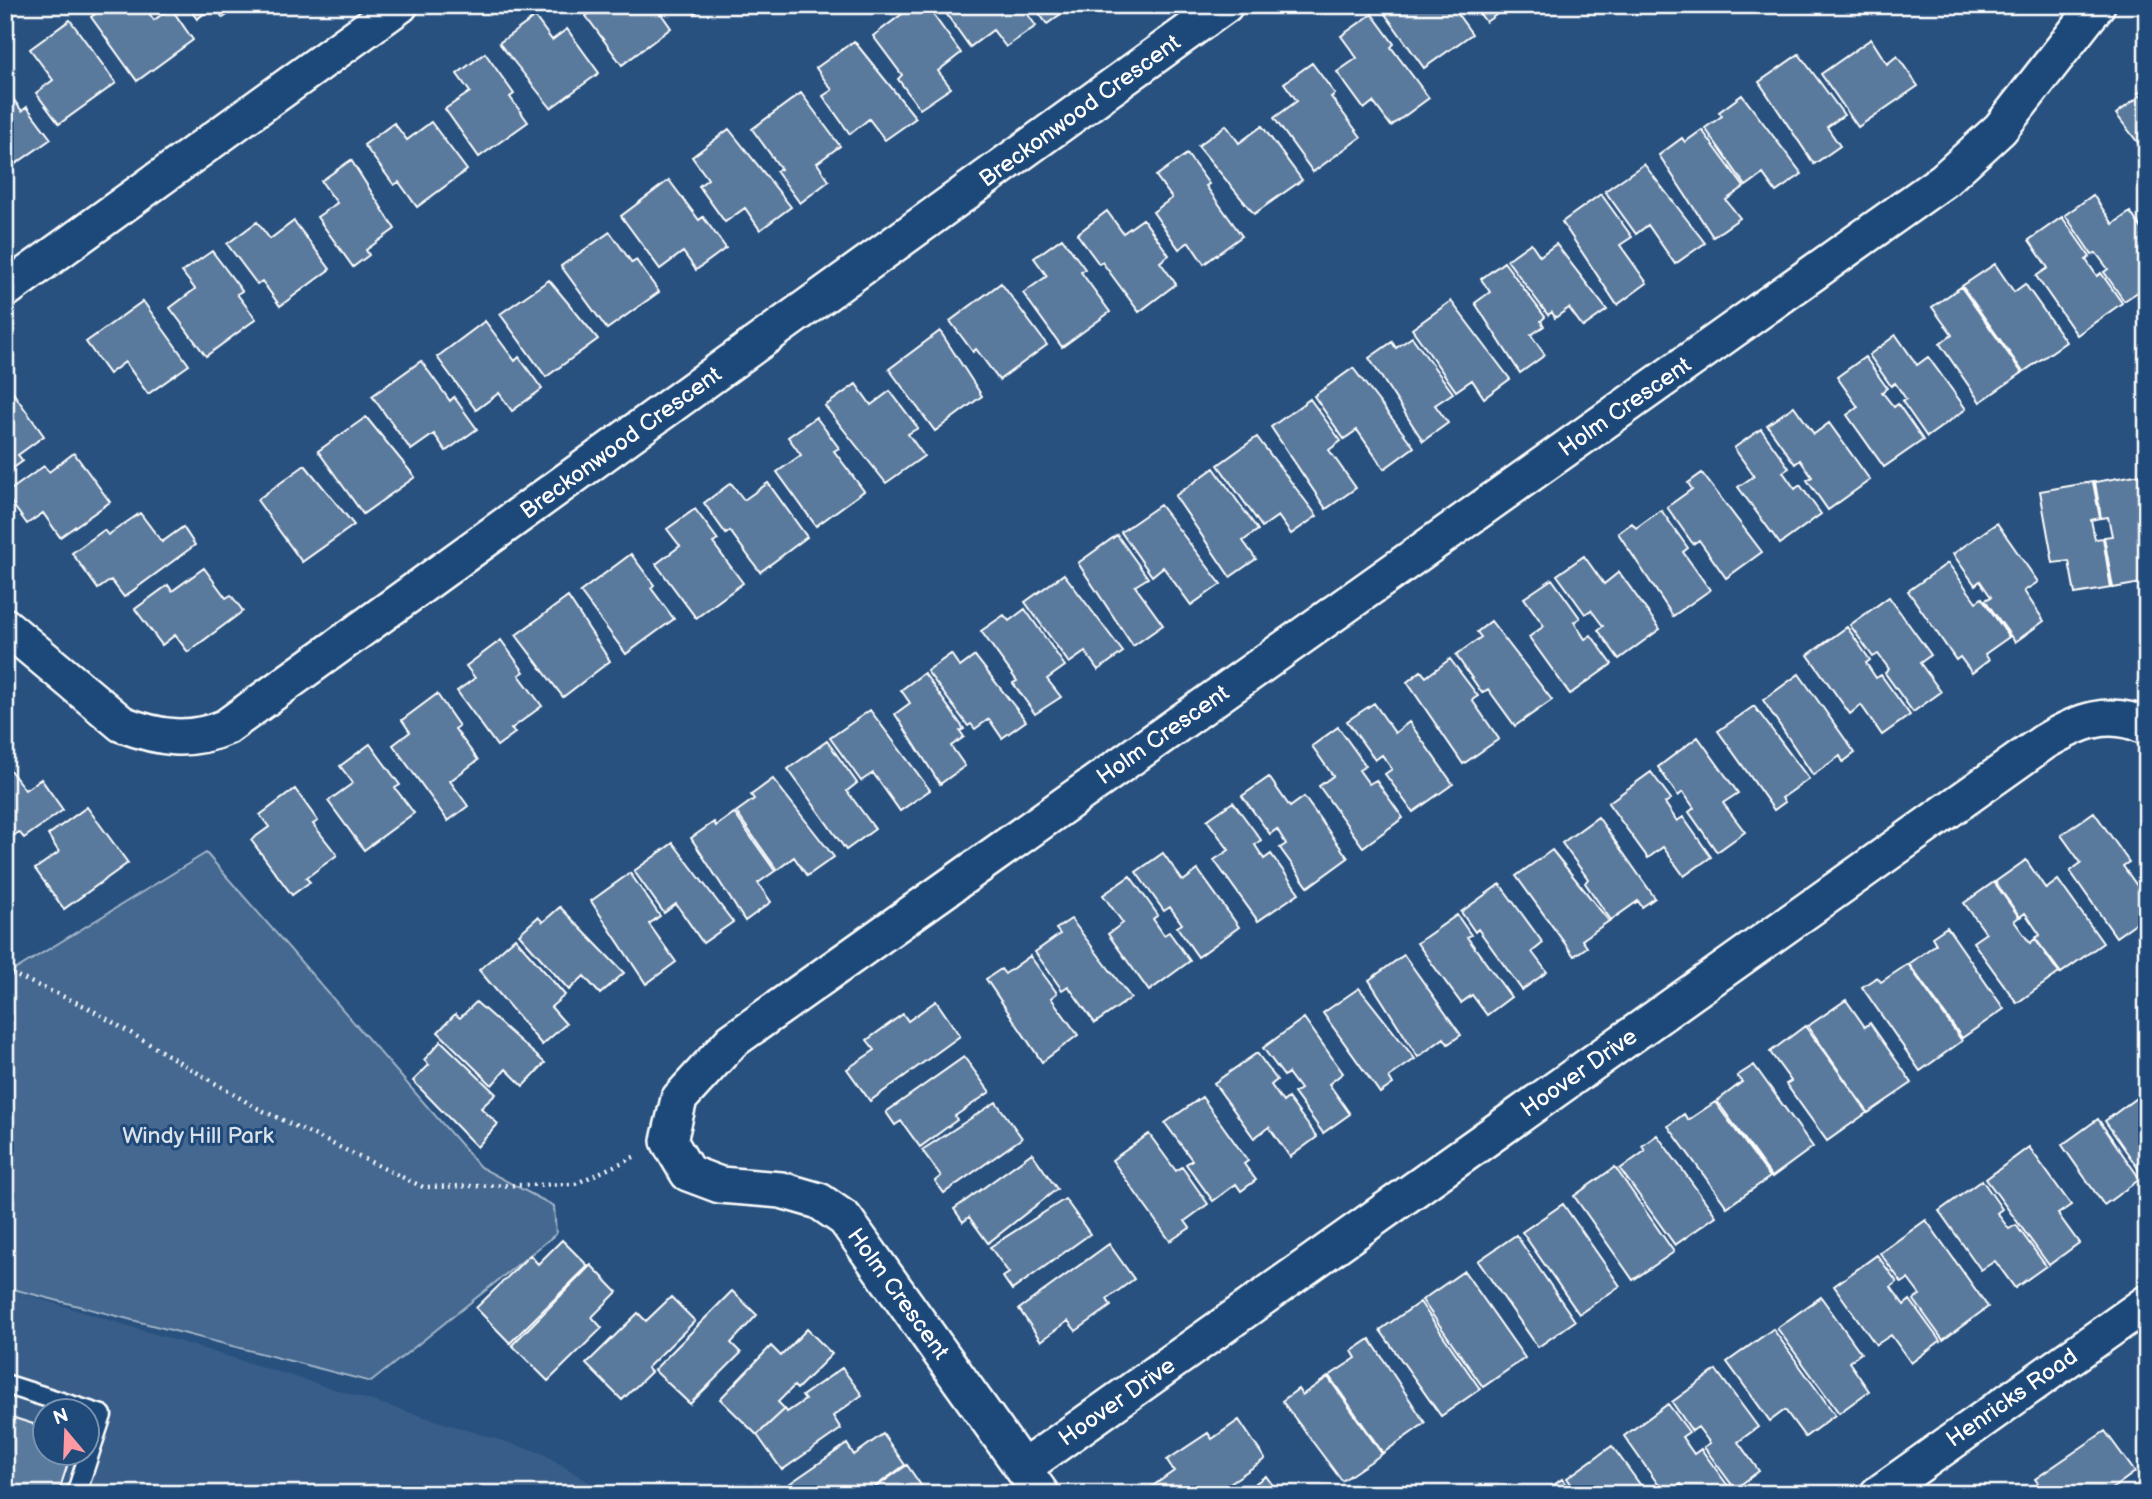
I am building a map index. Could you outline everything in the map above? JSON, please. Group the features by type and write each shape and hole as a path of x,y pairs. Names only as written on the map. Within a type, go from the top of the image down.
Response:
{"street":[{"path":"5,290 400,5"},
{"name":"Breckonwood Crescent","path":"5,626 122,724 145,733 178,739 195,738 226,727 1225,5"},
{"name":"Holm Crescent","path":"1032,1481 845,1219 819,1200 781,1190 720,1185 688,1172 669,1141 679,1099 732,1041 1944,180 2000,129 2097,5"},
{"name":"Hoover Drive","path":"1032,1481 2044,742 2088,720 2109,716 2132,719 2147,727"},
{"name":"Henricks Road","path":"1878,1494 2143,1312"}],"lane":[{"path":"5,1384 102,1415 76,1494"}],"path":[{"path":"5,971 87,1007 255,1107 423,1187 575,1184 669,1141"}],"shaded area":[{"path":"5,1288 542,1453 609,1494 5,1494"}],"green space":[{"name":"Windy Hill Park","path":"206,853 480,1167 554,1206 556,1234 371,1382 5,1287 5,971 8,974"}],"building":[{"path":"107,5 143,5 154,20 171,8 193,40 137,81 91,17"},
{"path":"187,5 242,5 223,18 214,6 197,19"},
{"path":"601,5 655,5 671,28 622,65 586,16"},
{"path":"689,5 706,5 695,13"},
{"path":"914,5 926,5 961,53 938,71 951,88 920,109 898,79 902,75 873,36"},
{"path":"940,5 1021,5 1036,26 1006,47 993,30 970,47"},
{"path":"1033,5 1073,5 1047,24"},
{"path":"1451,5 1472,34 1424,68 1380,7"},
{"path":"1473,5 1510,5 1486,22"},
{"path":"1972,5 1993,5 1991,11"},
{"path":"1372,14 1394,44 1391,47 1429,98 1391,126 1373,102 1364,109 1337,72 1357,58 1341,36"},
{"path":"535,17 552,40 567,29 599,73 551,108 499,43"},
{"path":"70,20 116,83 59,124 36,93 53,80 30,49"},
{"path":"1871,39 1887,64 1897,56 1918,86 1858,127 1821,74"},
{"path":"854,41 916,118 885,140 869,119 850,134 823,96 832,90 816,68"},
{"path":"485,53 514,94 510,97 528,122 479,157 445,109 470,92 457,74"},
{"path":"1799,54 1844,115 1827,127 1840,146 1814,164 1759,82"},
{"path":"1312,63 1335,94 1331,97 1361,137 1313,172 1274,118 1297,101 1284,83"},
{"path":"2147,86 2147,145 2142,148 2116,114 2140,96 2138,93"},
{"path":"5,88 22,111 27,107 51,139 14,165 5,152"},
{"path":"801,93 840,146 817,163 829,181 800,203 776,171 781,169 752,129"},
{"path":"1742,95 1802,174 1776,192 1763,174 1746,186 1705,128 1722,116 1719,112"},
{"path":"431,122 467,170 417,207 399,182 394,185 364,145 394,123 407,140"},
{"path":"1226,125 1239,143 1262,126 1302,180 1254,214 1198,146"},
{"path":"729,129 791,207 760,230 745,208 725,222 699,186 708,179 692,157"},
{"path":"1702,130 1744,187 1726,200 1740,218 1713,237 1659,155 1682,138 1685,142"},
{"path":"1187,154 1242,236 1204,264 1189,242 1179,249 1153,212 1172,198 1156,176"},
{"path":"351,160 395,229 366,250 369,255 353,267 317,217 337,203 321,181"},
{"path":"1644,164 1705,243 1675,264 1648,225 1636,234 1605,191"},
{"path":"669,180 699,220 703,217 726,248 696,270 683,252 660,269 621,216"},
{"path":"1601,194 1632,237 1620,245 1647,283 1617,305 1562,222"},
{"path":"2093,195 2113,224 2130,212 2147,236 2147,286 2124,301 2104,272 2108,269 2096,253 2092,255 2065,215"},
{"path":"1107,211 1123,233 1143,219 1169,255 1160,262 1176,284 1139,312 1102,262 1099,264 1077,234"},
{"path":"2062,217 2090,257 2086,260 2097,276 2101,273 2122,303 2077,335 2036,276 2048,268 2029,240"},
{"path":"294,221 330,269 280,306 262,281 257,284 227,244 257,222 270,239"},
{"path":"610,232 632,263 636,260 659,292 607,329 561,266"},
{"path":"1062,238 1085,269 1081,272 1110,312 1062,347 1023,293 1047,276 1034,258"},
{"path":"1531,243 1540,256 1556,244 1607,310 1583,327 1569,308 1555,318 1552,312 1548,315 1507,260"},
{"path":"212,251 242,291 237,294 256,319 206,356 170,308 195,289 182,272"},
{"path":"1504,262 1545,317 1541,321 1544,326 1531,335 1545,355 1520,373 1475,303 1490,292 1481,279"},
{"path":"1995,264 2014,292 2025,284 2066,342 2023,372 1962,286"},
{"path":"549,280 598,339 546,377 500,314"},
{"path":"1001,283 1047,345 999,380 976,349 973,352 950,321"},
{"path":"1961,287 2022,373 1980,402 1940,344 1952,335 1932,307"},
{"path":"143,301 189,365 148,394 125,362 109,374 86,342"},
{"path":"1451,301 1510,379 1484,398 1472,380 1456,391 1412,329"},
{"path":"485,321 515,361 519,357 542,389 512,411 499,393 476,410 437,357"},
{"path":"940,331 982,396 935,431 889,369"},
{"path":"1896,335 1917,365 1928,357 1966,409 1927,437 1902,401 1906,399 1895,383 1891,386 1869,355"},
{"path":"1412,337 1453,393 1435,405 1448,423 1423,441 1369,358 1392,342 1396,348"},
{"path":"1865,357 1887,388 1882,392 1894,407 1898,404 1923,440 1884,467 1847,415 1858,407 1837,377"},
{"path":"421,361 450,401 454,397 477,429 446,451 434,434 411,450 372,396"},
{"path":"1353,368 1414,447 1384,469 1357,430 1344,439 1314,396"},
{"path":"856,384 871,405 890,391 918,428 908,434 924,456 886,483 825,406"},
{"path":"9,387 44,436 18,455 23,461 5,474 5,390"},
{"path":"1310,399 1341,441 1329,450 1356,488 1326,509 1271,427"},
{"path":"1794,406 1814,434 1829,423 1870,480 1828,510 1807,480 1812,477 1800,460 1795,464 1767,425"},
{"path":"366,417 415,477 363,514 318,451"},
{"path":"816,417 839,448 834,451 864,491 816,526 777,472 801,455 788,437"},
{"path":"1761,429 1789,468 1783,472 1795,489 1800,485 1821,514 1780,544 1738,487 1754,476 1734,448"},
{"path":"1257,437 1317,516 1291,534 1278,516 1262,527 1218,465"},
{"path":"74,453 110,502 60,537 43,513 27,524 5,494 44,466 49,472"},
{"path":"305,465 354,525 302,562 257,500"},
{"path":"1214,468 1258,530 1243,541 1256,559 1230,577 1175,496"},
{"path":"1702,473 1762,552 1726,578 1699,540 1693,544 1667,507 1692,489 1688,483"},
{"path":"2147,473 2147,582 2113,588 2104,537 2112,536 2108,517 2101,518 2095,482"},
{"path":"2093,482 2100,518 2091,520 2095,539 2103,538 2111,588 2075,594 2069,561 2053,563 2040,491"},
{"path":"731,483 744,500 768,483 807,537 760,572 730,531 726,534 704,503"},
{"path":"1160,505 1221,584 1191,605 1163,567 1152,576 1121,532"},
{"path":"695,509 718,540 713,543 743,583 696,618 656,564 680,546 667,529"},
{"path":"1661,510 1688,548 1683,552 1710,590 1673,616 1618,533 1632,523 1636,528"},
{"path":"140,513 162,542 183,527 195,545 124,597 111,580 98,589 72,553 104,530 108,535"},
{"path":"1997,523 2038,582 2024,591 2044,621 2015,642 1985,600 1991,597 1980,581 1975,585 1953,554"},
{"path":"1117,535 1148,578 1135,586 1163,625 1133,646 1078,563"},
{"path":"631,554 674,619 626,654 580,592"},
{"path":"1584,556 1604,584 1619,572 1660,629 1619,659 1598,630 1603,626 1591,610 1585,614 1557,575"},
{"path":"1948,563 1976,602 1982,598 2009,637 1985,654 1989,660 1972,673 1960,657 1956,660 1908,591"},
{"path":"204,568 226,598 231,595 243,611 188,652 175,635 162,645 135,609 168,585 172,591"},
{"path":"1064,574 1123,652 1098,670 1085,652 1069,663 1025,602"},
{"path":"1552,579 1580,618 1574,622 1585,639 1591,635 1612,664 1570,694 1529,637 1544,626 1524,598"},
{"path":"568,597 610,661 563,697 516,635"},
{"path":"1889,597 1931,655 1920,663 1941,692 1913,712 1885,673 1889,669 1878,654 1873,657 1850,625"},
{"path":"1025,609 1065,666 1047,679 1061,697 1035,714 1013,683 1017,681 981,631 1004,615 1009,621"},
{"path":"1491,621 1552,700 1515,726 1488,689 1482,693 1456,655 1481,637 1477,632"},
{"path":"1847,627 1870,660 1866,663 1876,678 1881,675 1910,715 1882,735 1861,705 1850,714 1808,655"},
{"path":"501,640 524,672 519,675 542,706 511,729 515,733 497,746 457,691 475,678 466,666"},
{"path":"951,654 960,667 975,656 1026,721 1002,738 989,719 975,729 971,724 968,726 927,671"},
{"path":"1450,659 1478,696 1472,700 1499,739 1463,764 1407,682 1421,671 1426,677"},
{"path":"924,673 964,729 960,731 964,737 951,746 965,766 940,784 895,714 910,703 901,690"},
{"path":"1799,674 1855,753 1843,762 1840,756 1813,775 1763,700"},
{"path":"437,694 459,726 455,729 478,760 450,781 468,806 448,821 393,745 410,732 402,720"},
{"path":"1374,703 1395,733 1409,722 1453,784 1413,812 1385,774 1392,769 1382,755 1375,760 1347,721"},
{"path":"1754,706 1809,779 1782,798 1785,802 1774,810 1718,731"},
{"path":"870,710 930,790 900,811 873,773 861,781 830,738"},
{"path":"1338,727 1366,766 1359,770 1369,784 1376,780 1403,818 1363,847 1319,786 1333,776 1312,746"},
{"path":"1698,737 1738,793 1723,803 1745,832 1717,852 1689,812 1694,808 1683,792 1678,796 1658,767"},
{"path":"827,741 857,783 847,791 875,829 846,850 788,769"},
{"path":"370,744 400,785 395,788 414,813 364,850 328,801 353,783 340,766"},
{"path":"7,766 25,790 41,779 63,810 24,838 19,832 5,842"},
{"path":"1651,772 1671,799 1665,803 1677,821 1683,817 1711,857 1684,876 1663,847 1648,858 1608,803"},
{"path":"1269,777 1290,807 1304,797 1348,858 1308,887 1280,848 1286,844 1277,829 1270,834 1242,796"},
{"path":"773,779 834,857 807,876 794,857 777,870 736,812 754,799 751,795"},
{"path":"295,789 318,821 313,824 337,855 306,878 310,882 292,895 251,840 269,827 260,815"},
{"path":"1233,802 1261,840 1255,845 1264,859 1271,854 1299,893 1258,921 1214,860 1229,850 1207,820"},
{"path":"87,807 128,863 64,909 35,869 59,852 48,835"},
{"path":"2094,812 2129,862 2123,866 2147,900 2147,915 2116,937 2070,871 2081,863 2061,835"},
{"path":"734,813 775,871 758,883 771,902 745,921 691,838 714,822 716,826"},
{"path":"1598,817 1655,898 1642,907 1638,901 1611,920 1585,883 1588,879 1562,843"},
{"path":"673,843 733,922 703,943 676,904 664,913 634,871"},
{"path":"1552,850 1609,921 1582,940 1587,947 1574,956 1516,876"},
{"path":"1163,853 1183,881 1198,870 1239,927 1198,957 1177,927 1182,924 1170,907 1164,911 1136,872"},
{"path":"2026,860 2046,889 2058,880 2103,943 2061,973 2035,938 2040,935 2025,913 2020,917 1995,882"},
{"path":"630,873 660,916 649,924 676,962 646,984 591,901"},
{"path":"1130,876 1158,915 1153,919 1164,935 1169,932 1190,961 1149,991 1108,934 1123,923 1103,895"},
{"path":"1994,882 2019,917 2014,921 2030,943 2035,939 2059,973 2017,1003 1973,942 1986,933 1964,903"},
{"path":"1500,884 1543,943 1532,952 1547,972 1522,990 1478,929 1475,932 1461,912"},
{"path":"560,907 624,973 600,994 584,976 569,990 519,934 538,917 543,922"},
{"path":"1457,915 1471,935 1467,937 1511,997 1487,1015 1472,995 1461,1003 1417,943"},
{"path":"1071,919 1131,998 1095,1023 1068,986 1062,990 1035,952 1060,934 1056,929"},
{"path":"1947,927 2004,1009 1962,1038 1909,964 1936,944 1932,937"},
{"path":"515,938 565,995 551,1007 566,1024 542,1045 479,970"},
{"path":"1404,955 1461,1035 1448,1044 1444,1038 1418,1057 1369,980"},
{"path":"1030,956 1057,993 1051,998 1078,1035 1042,1062 986,979 1001,969 1005,974"},
{"path":"1908,964 1962,1041 1920,1071 1862,987 1877,977 1881,982"},
{"path":"1359,988 1415,1059 1389,1077 1393,1084 1380,1093 1323,1013"},
{"path":"1846,1000 1865,1027 1870,1023 1912,1083 1868,1113 1808,1026"},
{"path":"936,1001 960,1036 870,1101 847,1069 875,1050 867,1040 903,1014 908,1021"},
{"path":"476,1002 545,1063 523,1086 506,1069 492,1085 438,1032 455,1014 460,1018"},
{"path":"1304,1018 1343,1073 1329,1084 1350,1114 1323,1133 1294,1093 1300,1089 1288,1073 1284,1076 1263,1048"},
{"path":"1805,1026 1868,1112 1827,1141 1786,1084 1791,1081 1770,1052"},
{"path":"441,1041 496,1094 481,1108 498,1124 477,1147 413,1081 429,1065 424,1060"},
{"path":"1257,1053 1277,1080 1271,1085 1283,1102 1288,1098 1317,1137 1290,1157 1269,1127 1254,1138 1214,1083"},
{"path":"964,1057 990,1092 955,1116 957,1120 920,1147 901,1121 895,1125 886,1112"},
{"path":"1754,1065 1813,1147 1772,1177 1717,1101 1742,1082 1737,1076"},
{"path":"2143,1093 2147,1098 2147,1181 2105,1121"},
{"path":"1202,1097 1248,1161 1244,1164 1256,1180 1241,1191 1236,1184 1213,1201 1186,1164 1192,1160 1165,1123"},
{"path":"996,1102 1022,1138 944,1193 935,1181 941,1176 922,1150"},
{"path":"1715,1102 1770,1177 1727,1207 1668,1126 1684,1114 1688,1120"},
{"path":"2098,1119 2140,1179 2104,1205 2062,1145"},
{"path":"1149,1134 1176,1171 1182,1167 1208,1204 1185,1221 1190,1228 1170,1241 1112,1160"},
{"path":"1657,1135 1716,1216 1675,1245 1620,1169 1645,1151 1642,1146"},
{"path":"2029,1147 2071,1205 2058,1214 2079,1243 2049,1265 1986,1179"},
{"path":"1032,1153 1057,1189 988,1243 969,1217 963,1222 954,1209"},
{"path":"1615,1167 1674,1252 1633,1280 1574,1196"},
{"path":"1982,1180 2002,1209 1997,1213 2009,1229 2016,1225 2046,1266 2015,1288 1995,1261 1981,1270 1939,1211"},
{"path":"1065,1199 1090,1234 1012,1290 1003,1277 1009,1273 990,1247"},
{"path":"1563,1204 1620,1286 1579,1314 1522,1232"},
{"path":"1926,1220 1988,1307 1943,1340 1914,1300 1920,1295 1908,1279 1902,1283 1880,1253"},
{"path":"1516,1235 1575,1321 1538,1347 1478,1261"},
{"path":"562,1240 588,1266 510,1343 476,1308 530,1255 538,1264"},
{"path":"1109,1244 1134,1279 1107,1299 1111,1306 1076,1331 1068,1321 1041,1341 1019,1309"},
{"path":"1877,1255 1897,1282 1891,1287 1904,1305 1910,1300 1940,1341 1911,1363 1891,1335 1876,1345 1834,1286"},
{"path":"591,1265 617,1292 592,1317 602,1328 548,1381 512,1345"},
{"path":"1464,1271 1525,1358 1483,1387 1422,1300"},
{"path":"732,1291 757,1315 731,1343 741,1353 690,1404 654,1370"},
{"path":"671,1297 695,1321 647,1368 651,1372 622,1400 586,1364 638,1313 646,1321"},
{"path":"1821,1297 1861,1353 1849,1362 1869,1391 1839,1413 1777,1328"},
{"path":"1420,1302 1480,1389 1441,1416 1380,1330"},
{"path":"807,1329 832,1354 797,1389 794,1386 778,1402 785,1409 757,1435 720,1399 771,1346 781,1356"},
{"path":"1773,1329 1835,1415 1805,1437 1785,1410 1770,1421 1727,1362"},
{"path":"1370,1339 1425,1423 1383,1453 1329,1376 1356,1358 1352,1351"},
{"path":"842,1368 862,1395 833,1416 841,1429 782,1470 757,1435 785,1409 787,1412 805,1400 802,1396"},
{"path":"1716,1370 1758,1427 1738,1442 1759,1471 1735,1489 1704,1447 1710,1443 1698,1427 1692,1431 1672,1402"},
{"path":"1328,1377 1382,1454 1342,1481 1282,1401 1298,1389 1302,1395"},
{"path":"1668,1404 1689,1432 1682,1437 1694,1454 1701,1449 1731,1490 1726,1494 1688,1494 1681,1484 1665,1494 1624,1436"},
{"path":"5,1415 32,1424 32,1468 66,1468 58,1494 5,1494"},
{"path":"1239,1420 1265,1459 1214,1494 1150,1494 1147,1490 1174,1471 1167,1460 1208,1433 1212,1439"},
{"path":"2105,1431 2135,1472 2105,1494 2046,1494 2035,1479"},
{"path":"883,1434 905,1465 865,1494 861,1491 857,1494 791,1494 786,1486 847,1444 854,1455"},
{"path":"1612,1446 1647,1494 1578,1494 1567,1478"},
{"path":"907,1465 927,1494 866,1494"},
{"path":"1266,1476 1279,1494 1240,1494"},
{"path":"1562,1479 1573,1494 1542,1494"}]}
